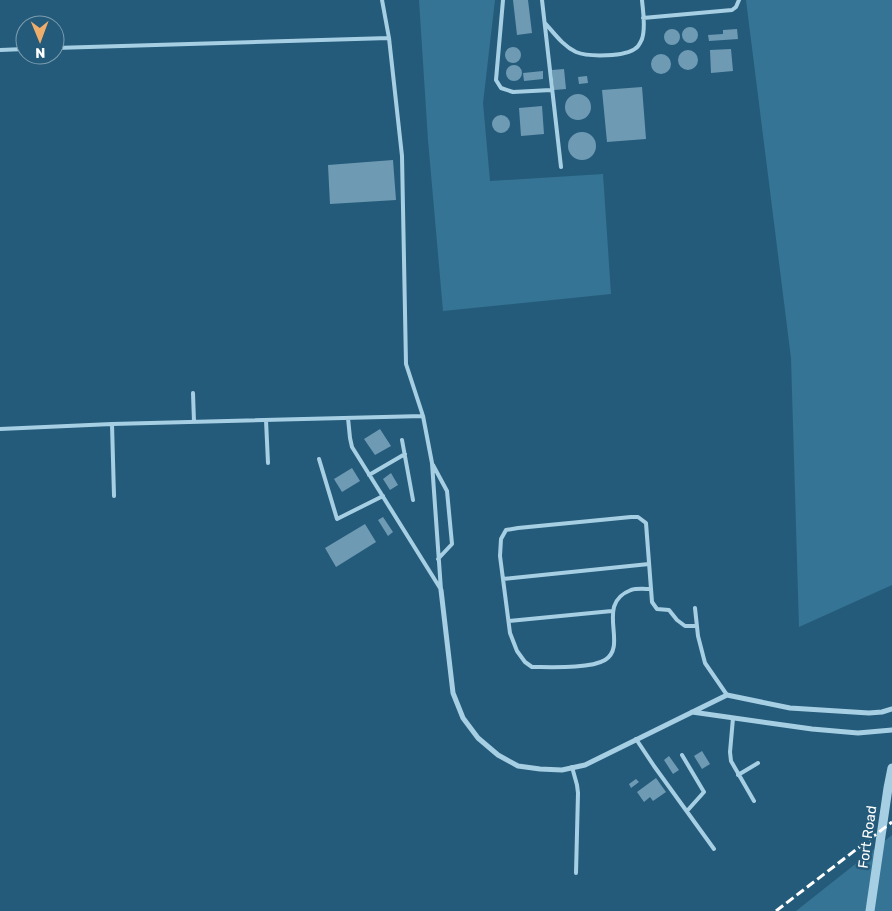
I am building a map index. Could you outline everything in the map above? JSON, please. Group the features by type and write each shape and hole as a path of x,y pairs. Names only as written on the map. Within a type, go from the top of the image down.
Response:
{"street":[{"path":"441,590 453,694 463,718 478,738 498,755 518,766 562,770 585,765 728,695 790,708 868,713 892,709"},
{"path":"692,712 812,729 858,733 892,730"},
{"name":"Fort Road","path":"870,911 892,768"}],"lane":[{"path":"382,0 389,38 402,156 406,364 423,416 432,463 441,590"},
{"path":"503,0 496,80 500,88 513,92 551,90"},
{"path":"542,0 561,167"},
{"path":"544,21 560,40 575,52 593,56 622,53 636,49 642,40 644,29 642,0"},
{"path":"643,18 732,10 736,7 738,0"},
{"path":"65,48 389,38"},
{"path":"0,50 15,49"},
{"path":"193,393 194,422"},
{"path":"0,429 112,424 423,416"},
{"path":"348,418 352,447 441,590"},
{"path":"266,420 268,463"},
{"path":"112,424 114,496"},
{"path":"402,440 413,500"},
{"path":"369,474 405,454"},
{"path":"319,458 337,519 382,496"},
{"path":"432,463 447,491 452,544 438,559"},
{"path":"651,589 633,590 621,596 612,611 613,653 605,660 593,666 532,667 525,662 510,633 500,556 501,539 506,530 518,528 638,517 646,523 652,602 657,609 669,610 684,626 697,626"},
{"path":"503,579 649,564"},
{"path":"695,608 698,636 705,663 728,695"},
{"path":"509,621 612,611"},
{"path":"733,718 730,758 754,801"},
{"path":"636,739 714,849"},
{"path":"682,755 704,792 687,812"},
{"path":"738,775 758,764"},
{"path":"572,767 578,789 576,873"}],"shaded area":[{"path":"419,0 495,0 483,103 490,181 603,174 611,294 443,311 428,140"},
{"path":"746,0 892,0 892,585 799,627 791,358"},
{"path":"892,835 892,911 796,911"}],"building":[{"path":"513,0 528,0 532,33 517,35"},
{"path":"690,27 696,29 698,35 696,41 690,43 684,41 682,35 684,29"},
{"path":"672,29 678,31 680,37 678,43 672,45 666,43 664,37 666,31"},
{"path":"737,29 738,39 709,41 708,35 723,34 723,30"},
{"path":"513,47 519,49 521,55 519,61 513,63 507,61 505,55 507,49"},
{"path":"731,49 733,71 711,73 710,50"},
{"path":"684,50 692,50 698,56 698,64 692,70 684,70 678,64 678,56"},
{"path":"657,54 665,54 671,60 671,68 665,74 657,74 651,68 651,60"},
{"path":"514,65 520,67 522,73 520,79 514,81 508,79 506,73 508,67"},
{"path":"564,69 566,89 554,90 552,70"},
{"path":"543,71 543,79 524,81 523,73"},
{"path":"587,76 588,83 579,84 578,77"},
{"path":"642,87 646,139 607,142 602,90"},
{"path":"578,94 587,98 591,107 587,116 578,120 569,116 565,107 569,98"},
{"path":"542,106 544,134 521,136 519,108"},
{"path":"501,115 507,118 510,124 507,130 501,133 495,130 492,124 495,118"},
{"path":"582,132 592,136 596,146 592,156 582,160 572,156 568,146 572,136"},
{"path":"393,160 396,200 330,204 328,165"},
{"path":"380,429 391,446 375,455 364,439"},
{"path":"352,468 360,481 342,492 334,479"},
{"path":"391,473 398,485 390,490 383,479"},
{"path":"383,517 393,532 388,536 378,520"},
{"path":"365,524 376,542 336,567 325,548"},
{"path":"702,751 710,764 702,769 694,756"},
{"path":"669,756 679,770 673,774 664,760"},
{"path":"656,778 666,792 653,801 650,797 644,802 637,792"},
{"path":"636,779 639,782 631,788 629,784"}],"railway":[{"path":"776,911 892,822"}]}
